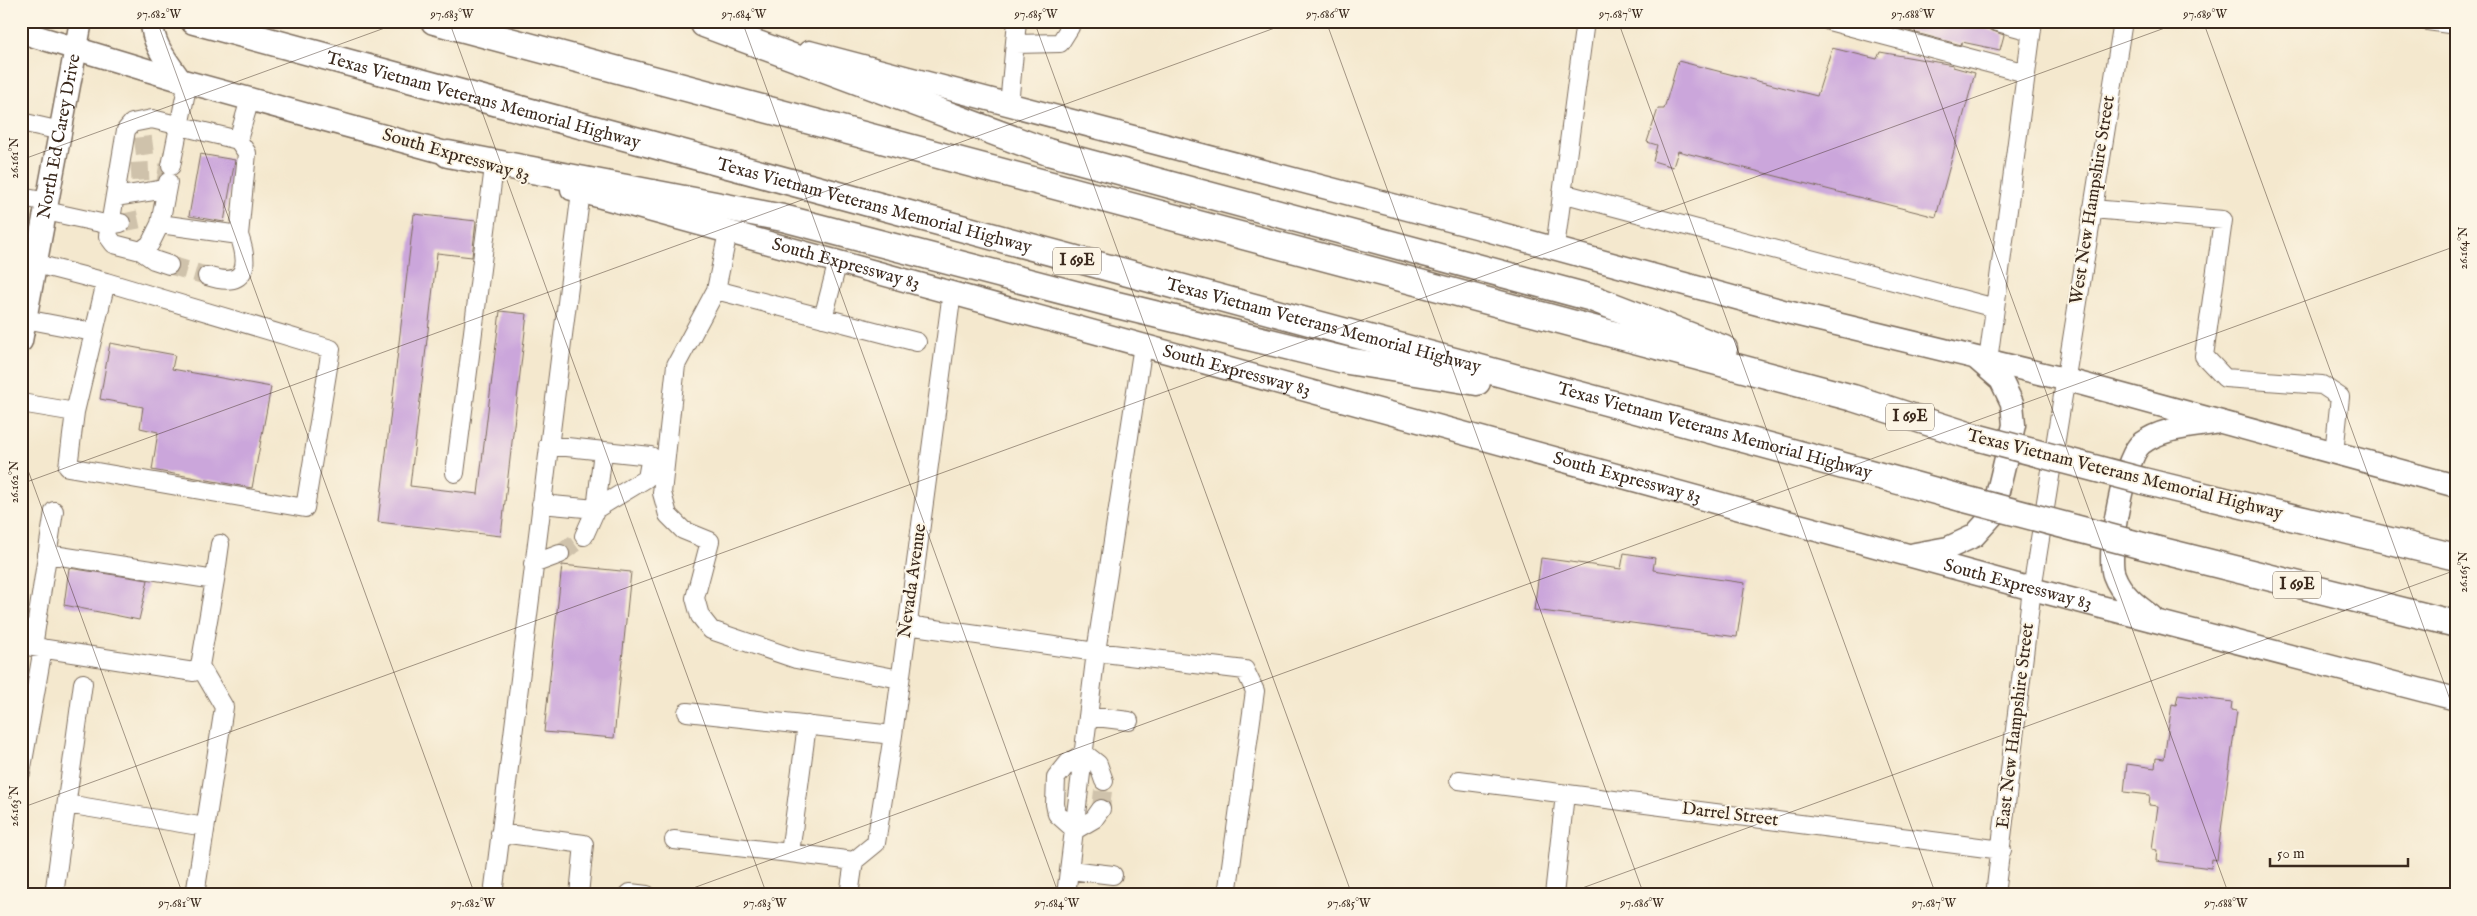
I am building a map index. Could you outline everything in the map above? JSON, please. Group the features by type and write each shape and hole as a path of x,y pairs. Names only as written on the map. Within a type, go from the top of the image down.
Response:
{"highway":[{"name":"Texas Vietnam Veterans Memorial Highway","path":"194,21 602,135 1622,405 1961,498 2139,545 2456,624"},
{"name":"Texas Vietnam Veterans Memorial Highway","path":"434,21 1853,398 1968,435 2143,481 2456,557"},
{"path":"699,22 1048,152 1592,298 1853,398"},
{"path":"448,154 783,218 1113,304 1348,361 1622,405"}],"main road":[{"name":"North Ed Carey Drive","path":"23,330 28,263 47,207 81,21"},
{"path":"152,21 153,36 159,48 184,81"},
{"path":"699,22 1554,248 1787,312 2064,379 2456,486"},
{"name":"South Expressway 83","path":"21,32 250,100 1909,556 2456,699"},
{"path":"1909,556 1948,548 1974,536 1992,516 2014,425 2012,403 2001,380 1982,359"},
{"path":"2159,622 2128,598 2114,574 2111,549 2129,464 2140,444 2171,430 2223,422"}],"street":[{"path":"1009,105 1018,21"},
{"path":"1015,44 1060,43 1070,27 1070,21"},
{"path":"1554,248 1585,21"},
{"path":"1829,21 2026,73"},
{"path":"1982,359 1995,308 2032,26 1994,21"},
{"name":"West New Hampshire Street","path":"2064,379 2122,21"},
{"path":"2428,21 2456,25"},
{"path":"141,251 150,244 155,219 168,179 177,134 184,81"},
{"path":"238,140 250,100"},
{"path":"169,265 154,260 141,251 114,244 108,236 116,224 115,197 125,173 129,148 126,130 132,123 152,119 177,134 238,140 247,153 239,235 246,264 241,274 232,279 223,281 207,276"},
{"path":"21,122 61,132"},
{"path":"158,144 177,134"},
{"path":"454,473 494,167"},
{"path":"115,197 168,179"},
{"path":"493,895 581,191"},
{"path":"1562,193 1995,308"},
{"path":"21,197 47,207 116,224"},
{"path":"2092,209 2223,220 2204,356 2225,378 2322,385 2340,397 2334,453"},
{"path":"155,219 239,235"},
{"path":"728,232 716,290 676,365 662,493 668,515 683,530 710,541 695,598 700,616 711,630 796,659 900,680"},
{"path":"823,318 838,261"},
{"path":"28,263 106,282 331,349 305,508 68,467 76,412 106,282"},
{"path":"716,290 917,342"},
{"name":"Nevada Avenue","path":"854,861 876,843 893,734 952,292"},
{"path":"23,330 93,332"},
{"path":"1066,895 1096,652 1144,345"},
{"name":"East New Hampshire Street","path":"1995,895 2002,850 2032,589 2064,379"},
{"path":"21,403 76,412"},
{"path":"542,504 596,509 647,478 651,456 548,445"},
{"path":"584,536 596,509 603,451"},
{"path":"21,773 32,647 54,511"},
{"path":"32,647 194,672 200,666 216,580 220,544"},
{"path":"47,554 216,580"},
{"path":"534,564 560,554"},
{"path":"907,625 1096,652 1245,670 1255,691 1227,895"},
{"path":"195,895 224,707 200,666"},
{"path":"54,895 83,683"},
{"path":"687,712 893,734"},
{"path":"1088,716 1129,721"},
{"path":"790,854 808,725"},
{"path":"1084,753 1098,764 1104,781"},
{"path":"1074,830 1057,814 1055,804 1056,778 1068,763 1084,753"},
{"name":"Darrel Street","path":"1459,780 2002,850"},
{"path":"1554,895 1565,794"},
{"path":"67,804 205,827"},
{"path":"1074,830 1094,819 1101,809"},
{"path":"500,833 584,844 579,895"},
{"path":"674,840 854,861 849,895"},
{"path":"1070,870 1113,876"},
{"path":"628,895 630,893 647,895"}],"building":[{"path":"1891,21 1966,21 2004,35 2000,50 1962,42 1961,45 1890,26"},
{"path":"1832,48 1877,59 1880,52 1953,65 1953,67 1975,73 1936,217 1678,151 1673,167 1653,161 1657,145 1647,142 1658,109 1664,109 1678,61 1817,96"},
{"path":"200,154 235,160 224,222 189,216"},
{"path":"414,214 476,221 472,257 437,253 410,486 478,494 500,311 527,314 501,536 378,522"},
{"path":"110,343 175,355 172,369 271,387 252,488 152,470 158,432 140,428 143,407 100,399"},
{"path":"1624,553 1655,558 1653,570 1745,583 1737,637 1534,610 1541,558 1621,569"},
{"path":"562,565 631,572 614,738 544,732"},
{"path":"69,568 148,580 139,620 64,605"},
{"path":"2178,695 2232,702 2231,710 2237,711 2217,860 2212,859 2211,868 2156,861 2157,850 2152,849 2158,806 2149,805 2150,795 2124,792 2127,764 2155,768 2156,758 2164,759 2172,704 2176,705"}],"tunnel":[{"path":"135,147 158,144"},
{"path":"131,172 151,171 169,174"},
{"path":"121,223 145,218"},
{"path":"169,265 207,276"},
{"path":"560,554 584,536"},
{"path":"1101,809 1104,781"}]}
